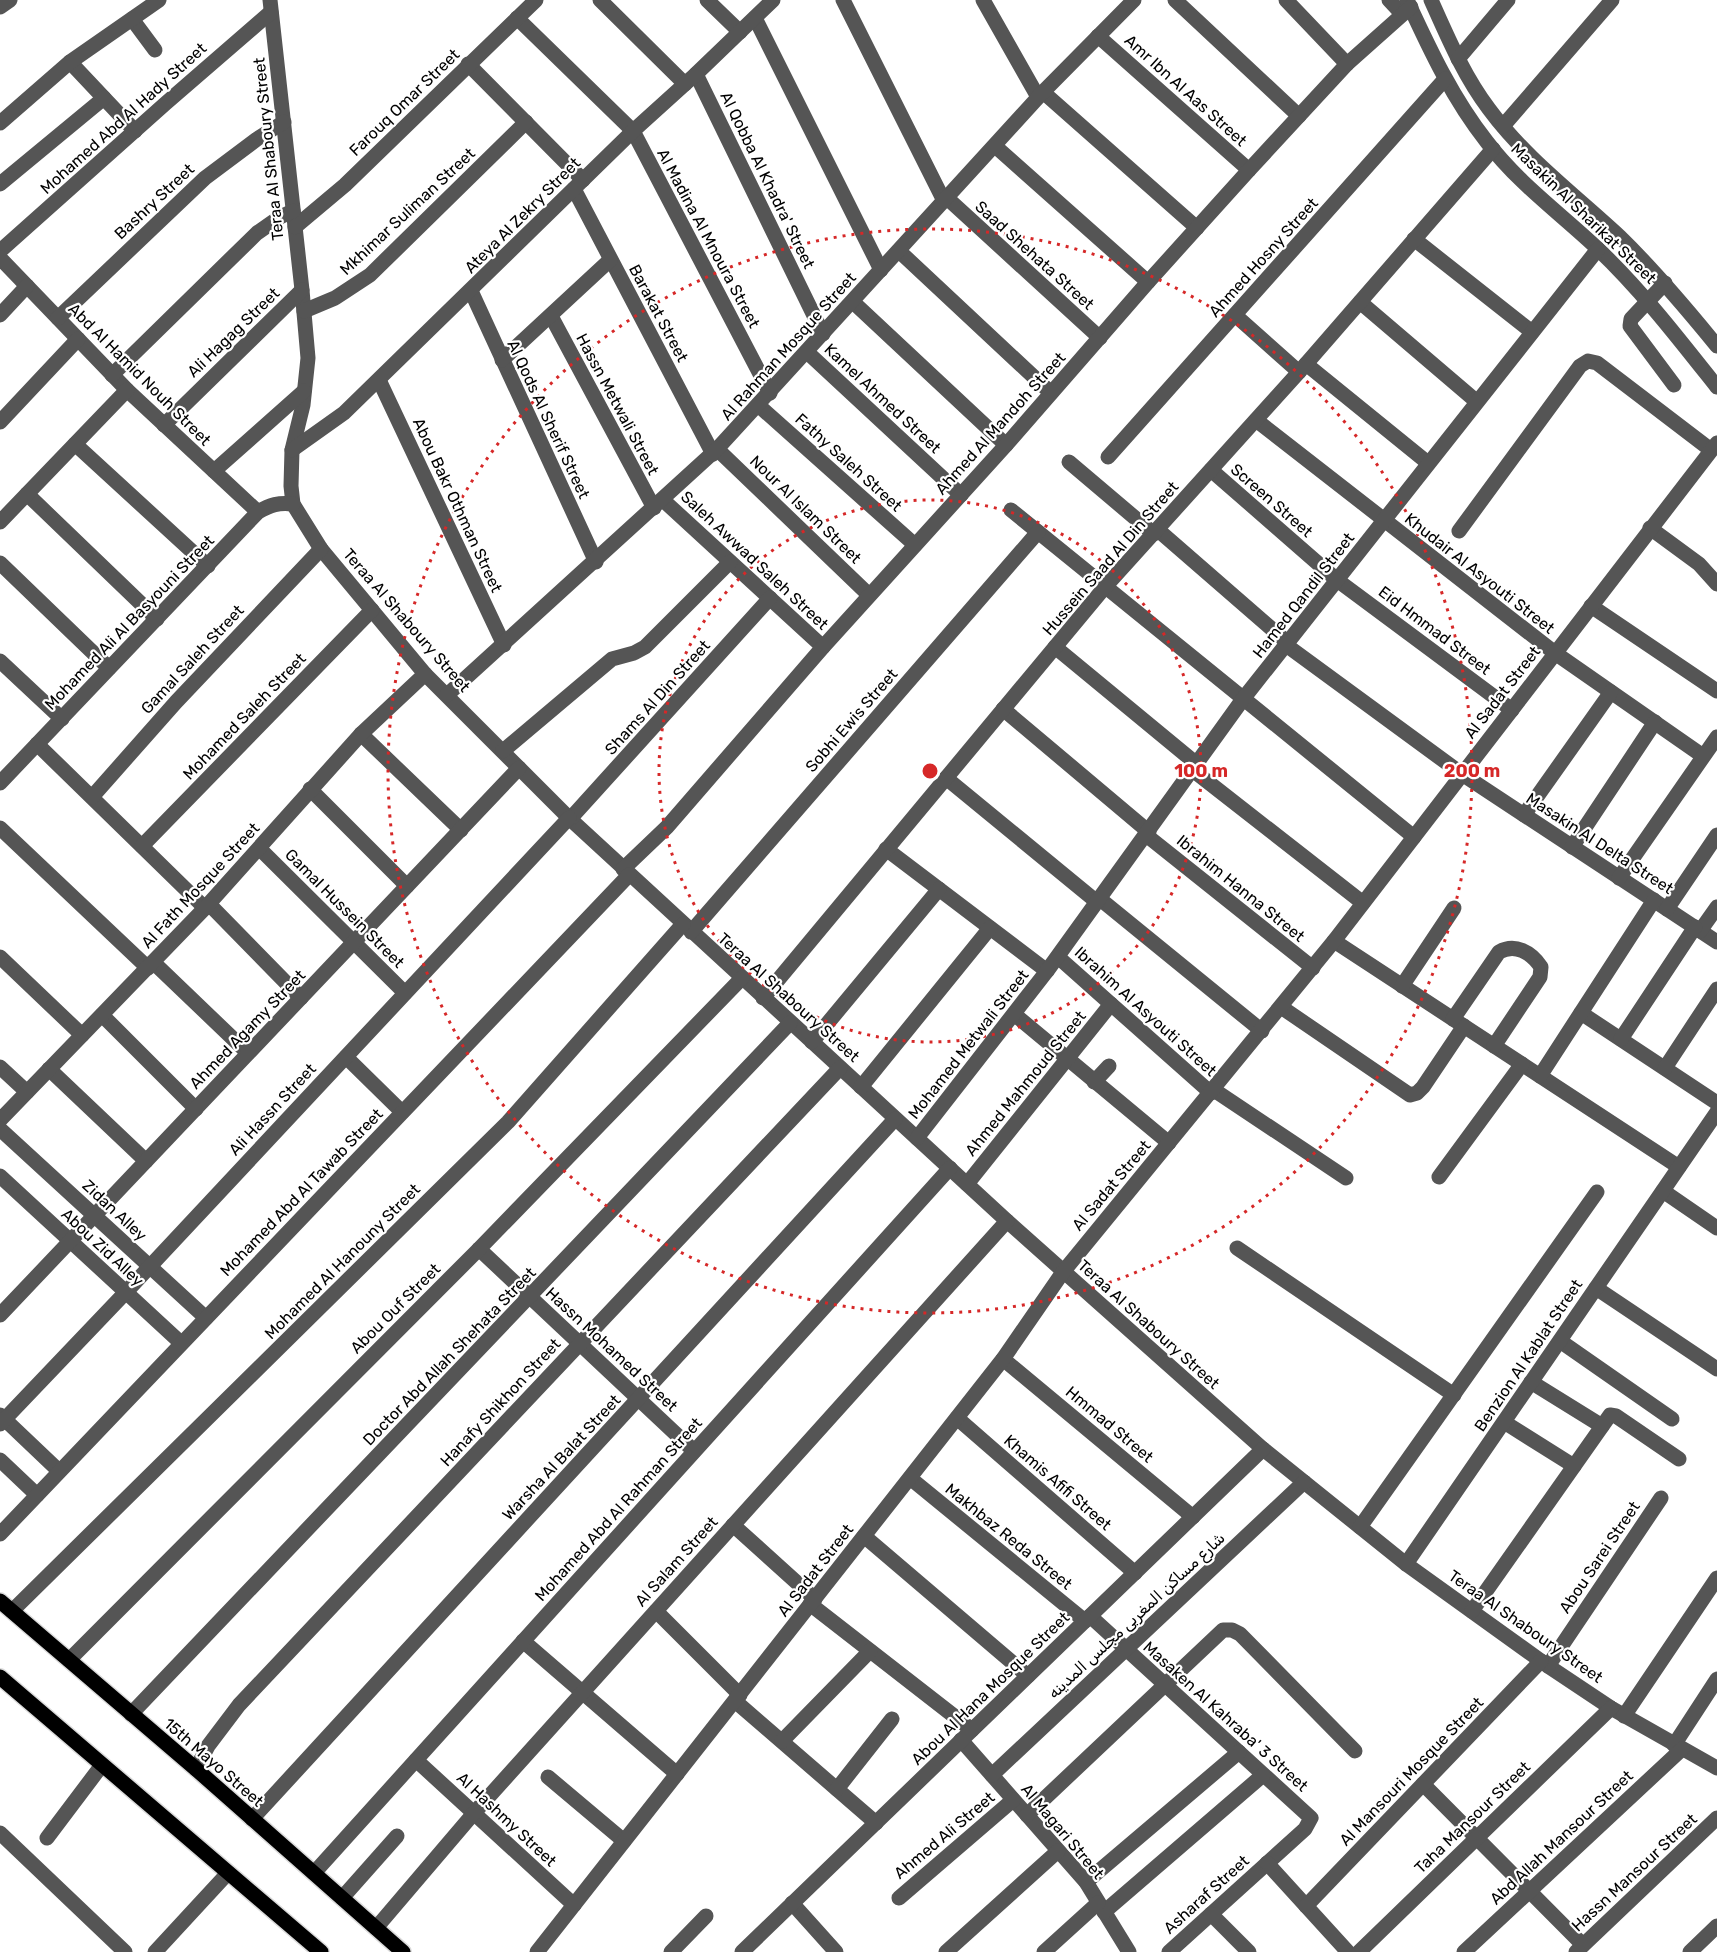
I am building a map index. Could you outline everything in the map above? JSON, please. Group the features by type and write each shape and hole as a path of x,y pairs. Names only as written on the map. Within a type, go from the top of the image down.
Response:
{"main road":[{"name":"15th Mayo Street","path":"6,1606 196,1769 403,1952"},
{"path":"0,1677 321,1952"}],"street":[{"path":"0,7 10,0"},
{"path":"0,123 70,62 159,0"},
{"name":"Farouq Omar Street","path":"112,375 257,233 280,217 294,219 345,185 536,0"},
{"name":"Al Qobba Al Khadra' Street","path":"600,0 691,79 823,334"},
{"path":"706,0 740,32"},
{"name":"Ateya Al Zekry Street","path":"292,450 344,414 633,131 773,0"},
{"path":"843,0 946,200"},
{"path":"983,0 1040,94 1197,228"},
{"name":"Al Rahman Mosque Street","path":"447,695 715,452 1040,94 1134,0"},
{"path":"1175,0 1299,116"},
{"path":"1286,0 1347,64"},
{"name":"Masakin Al Sharikat Street","path":"1389,0 1407,7 1445,80 1470,120 1505,164 1598,249 1648,300 1717,387"},
{"name":"Masakin Al Sharikat Street","path":"1431,0 1473,86 1503,126 1527,154 1619,236 1665,283 1717,346"},
{"path":"1458,59 1508,0"},
{"path":"1503,126 1612,0"},
{"name":"Teraa Al Shaboury Street","path":"270,6 308,358 303,405 290,468 293,504 321,549 425,674 626,872 1063,1272 1263,1449 1406,1564 1544,1664 1618,1712 1678,1747 1716,1765"},
{"name":"Mohamed Abd Al Hady Street","path":"0,251 135,131 270,6"},
{"name":"Ahmed Al Mandoh Street","path":"626,872 869,595 1006,445 1249,170 1347,64 1407,7"},
{"name":"Al Madina Al Mnoura Street","path":"517,18 633,131 770,393"},
{"path":"755,18 881,270"},
{"path":"132,19 155,50"},
{"name":"Amr Ibn Al Aas Street","path":"1098,36 1249,170"},
{"path":"70,62 135,131"},
{"name":"Barakat Street","path":"468,64 526,122 579,184 610,260 715,452"},
{"name":"Ahmed Hosny Street","path":"1108,457 1445,80"},
{"path":"0,184 104,98"},
{"name":"Bashry Street","path":"58,318 205,178 284,122"},
{"name":"Mkhimar Suliman Street","path":"304,311 335,298 370,275 526,122"},
{"path":"995,146 1148,282"},
{"name":"Hussein Saad Al Din Street","path":"763,998 1105,587 1256,420 1493,149"},
{"name":"Saad Shehata Street","path":"946,200 1100,338"},
{"path":"1414,239 1532,332"},
{"name":"Hamed Qandil Street","path":"1047,971 1244,699 1476,401 1598,249"},
{"path":"898,251 1051,393"},
{"name":"Abd Al Hamid Nouh Street","path":"0,258 127,390 258,512"},
{"path":"501,360 610,260"},
{"path":"1665,283 1631,319 1630,326 1674,385"},
{"path":"0,315 27,286"},
{"name":"Ali Hagag Street","path":"164,425 302,290"},
{"name":"Al Qods Al Sherif Street","path":"471,291 596,562"},
{"path":"853,302 1006,445"},
{"path":"1360,302 1476,401"},
{"path":"1235,315 1428,463"},
{"name":"Hassn Metwali Street","path":"551,316 658,504"},
{"path":"0,422 78,339"},
{"name":"Kamel Ahmed Street","path":"807,352 961,495"},
{"path":"1459,531 1580,366 1588,361 1597,363 1714,447"},
{"name":"Abou Bakr Othman Street","path":"379,380 504,645"},
{"path":"0,522 127,390"},
{"path":"214,471 304,391"},
{"name":"Fathy Saleh Street","path":"758,405 915,545"},
{"name":"Khudair Al Asyouti Street","path":"1256,420 1555,653 1703,756"},
{"path":"75,444 208,566"},
{"name":"Al Sadat Street","path":"537,1952 1003,1359 1063,1272 1334,941 1714,447"},
{"name":"Nour Al Islam Street","path":"715,452 869,595"},
{"name":"Masakin Al Delta Street","path":"1069,462 1156,532 1287,644 1462,774 1717,942"},
{"name":"Screen Street","path":"1211,470 1337,580"},
{"path":"27,494 157,619"},
{"name":"Mohamed Ali Al Basyouni Street","path":"0,783 258,512 281,502 293,504"},
{"name":"Saleh Awwad Saleh Street","path":"658,504 730,562 823,647"},
{"path":"1011,510 1414,837"},
{"path":"1650,528 1699,564 1717,584"},
{"name":"Sobhi Ewis Street","path":"687,928 1038,532"},
{"name":"Gamal Saleh Street","path":"92,797 162,718 321,549"},
{"path":"503,751 612,659 645,647 730,562"},
{"path":"0,563 109,669"},
{"name":"Eid Hmmad Street","path":"1337,580 1512,710"},
{"name":"Shams Al Din Street","path":"570,818 770,598"},
{"path":"1591,606 1717,691"},
{"name":"Mohamed Saleh Street","path":"142,846 372,610"},
{"path":"1054,647 1196,768 1363,903"},
{"path":"0,661 62,718"},
{"name":"Al Fath Mosque Street","path":"0,1120 207,906 361,734 425,674"},
{"path":"1524,815 1611,692"},
{"name":"Ibrahim Hanna Street","path":"1003,709 1147,834 1312,968"},
{"path":"1572,847 1654,722"},
{"path":"361,734 461,830"},
{"path":"1619,878 1717,737"},
{"path":"37,744 301,998"},
{"path":"0,759 12,770"},
{"name":"Ahmed Agamy Street","path":"0,1315 519,768"},
{"path":"946,778 1262,1031"},
{"path":"310,789 407,886"},
{"name":"Ali Hassn Street","path":"2,1419 126,1292 570,818"},
{"path":"0,828 248,1053"},
{"path":"1540,1076 1581,1013 1660,904 1717,835"},
{"name":"Gamal Hussein Street","path":"260,849 405,993"},
{"path":"886,849 1047,971"},
{"name":"Mohamed Abd Al Tawab Street","path":"0,1534 402,1112 626,872"},
{"path":"812,1042 939,889"},
{"path":"1621,1039 1698,929 1717,907"},
{"path":"1402,986 1454,908"},
{"name":"Mohamed Al Hanouny Street","path":"6,1606 508,1122 687,928"},
{"path":"861,1087 990,928"},
{"path":"1334,941 1679,1167"},
{"path":"1281,1007 1410,1095 1417,1093 1459,1023 1494,958 1506,948 1515,946 1537,960 1541,967 1540,977 1494,1046"},
{"path":"0,957 82,1035"},
{"name":"Ibrahim Al Asyouti Street","path":"1058,957 1212,1091 1346,1178"},
{"name":"Mohamed Metwali Street","path":"917,1138 1047,971"},
{"name":"Abou Ouf Street","path":"69,1660 479,1249 742,978"},
{"path":"1665,1068 1717,989"},
{"name":"Ahmed Mahmoud Street","path":"967,1184 1112,1004"},
{"path":"1581,1013 1717,1103"},
{"path":"1014,1014 1169,1143"},
{"path":"102,1015 196,1109"},
{"name":"Doctor Abd Allah Shehata Street","path":"131,1714 790,1023"},
{"path":"346,1057 402,1112"},
{"path":"1439,1177 1522,1064"},
{"path":"0,1066 27,1092"},
{"path":"1094,1082 1109,1066"},
{"name":"Hanafy Shikhon Street","path":"196,1769 208,1746 238,1705 840,1068"},
{"path":"49,1070 146,1161"},
{"name":"Benzion Al Kablat Street","path":"1406,1564 1717,1112"},
{"name":"Warsha Al Balat Street","path":"252,1819 896,1119"},
{"name":"Zidan Alley","path":"0,1129 206,1318"},
{"name":"Mohamed Abd Al Rahman Street","path":"314,1873 950,1168"},
{"name":"Abou Zid Alley","path":"0,1176 181,1344"},
{"path":"1663,1191 1717,1228"},
{"path":"1360,1527 1597,1192"},
{"name":"Al Salam Street","path":"376,1928 474,1813 1007,1221"},
{"path":"1237,1248 1454,1395"},
{"name":"Hassn Mohamed Street","path":"479,1249 694,1451"},
{"path":"1596,1288 1717,1369"},
{"path":"1560,1341 1672,1419"},
{"name":"Hmmad Street","path":"1003,1359 1193,1517"},
{"path":"1532,1382 1602,1426"},
{"path":"1472,1611 1610,1415 1614,1415 1679,1459"},
{"name":"Khamis Afifi Street","path":"957,1418 1135,1572"},
{"path":"2,1419 59,1471"},
{"path":"1504,1422 1574,1466"},
{"name":"Abou Al Hana Mosque Street","path":"742,1952 1263,1449"},
{"path":"0,1460 37,1495"},
{"name":"Makhbaz Reda Street","path":"910,1478 1087,1619"},
{"name":"شارع مساكن المغربى مجلس المدينه","path":"992,1775 1304,1482"},
{"name":"Abou Sarei Street","path":"1544,1664 1661,1498"},
{"name":"Al Magari Street","path":"733,1525 813,1601 967,1735 992,1775 1086,1882 1129,1952"},
{"path":"864,1536 1028,1676"},
{"name":"Taha Mansour Street","path":"1359,1952 1477,1838 1618,1712 1716,1582"},
{"path":"656,1611 737,1698 782,1741 876,1822"},
{"name":"Masaken Al Kahraba' 3 Street","path":"1087,1619 1126,1649 1311,1818"},
{"path":"1027,1815 1223,1630 1232,1630 1240,1634 1355,1751"},
{"path":"523,1641 677,1774"},
{"path":"782,1741 870,1651"},
{"name":"Al Mansouri Mosque Street","path":"1306,1906 1423,1784 1544,1664"},
{"name":"Abd Allah Mansour Street","path":"1464,1952 1678,1747 1717,1679"},
{"path":"837,1789 892,1719"},
{"path":"1086,1882 1239,1752"},
{"name":"Al Hashmy Street","path":"416,1760 574,1905"},
{"path":"47,1838 102,1765"},
{"path":"1044,1952 1263,1775"},
{"path":"548,1777 624,1841"},
{"path":"1423,1784 1529,1891 1579,1949"},
{"name":"Ahmed Ali Street","path":"899,1898 1013,1800"},
{"name":"Asharaf Street","path":"1169,1952 1308,1826 1311,1818"},
{"name":"Hassn Mansour Street","path":"1579,1949 1717,1818"},
{"path":"0,1833 125,1952"},
{"path":"342,1898 397,1836"},
{"path":"946,1952 1058,1851"},
{"name":"Asharaf Street","path":"1268,1863 1348,1952"},
{"path":"155,1952 228,1873"},
{"path":"792,1903 836,1952"},
{"path":"1211,1914 1249,1952"},
{"path":"671,1952 706,1916"},
{"path":"1690,1952 1717,1926"}]}
